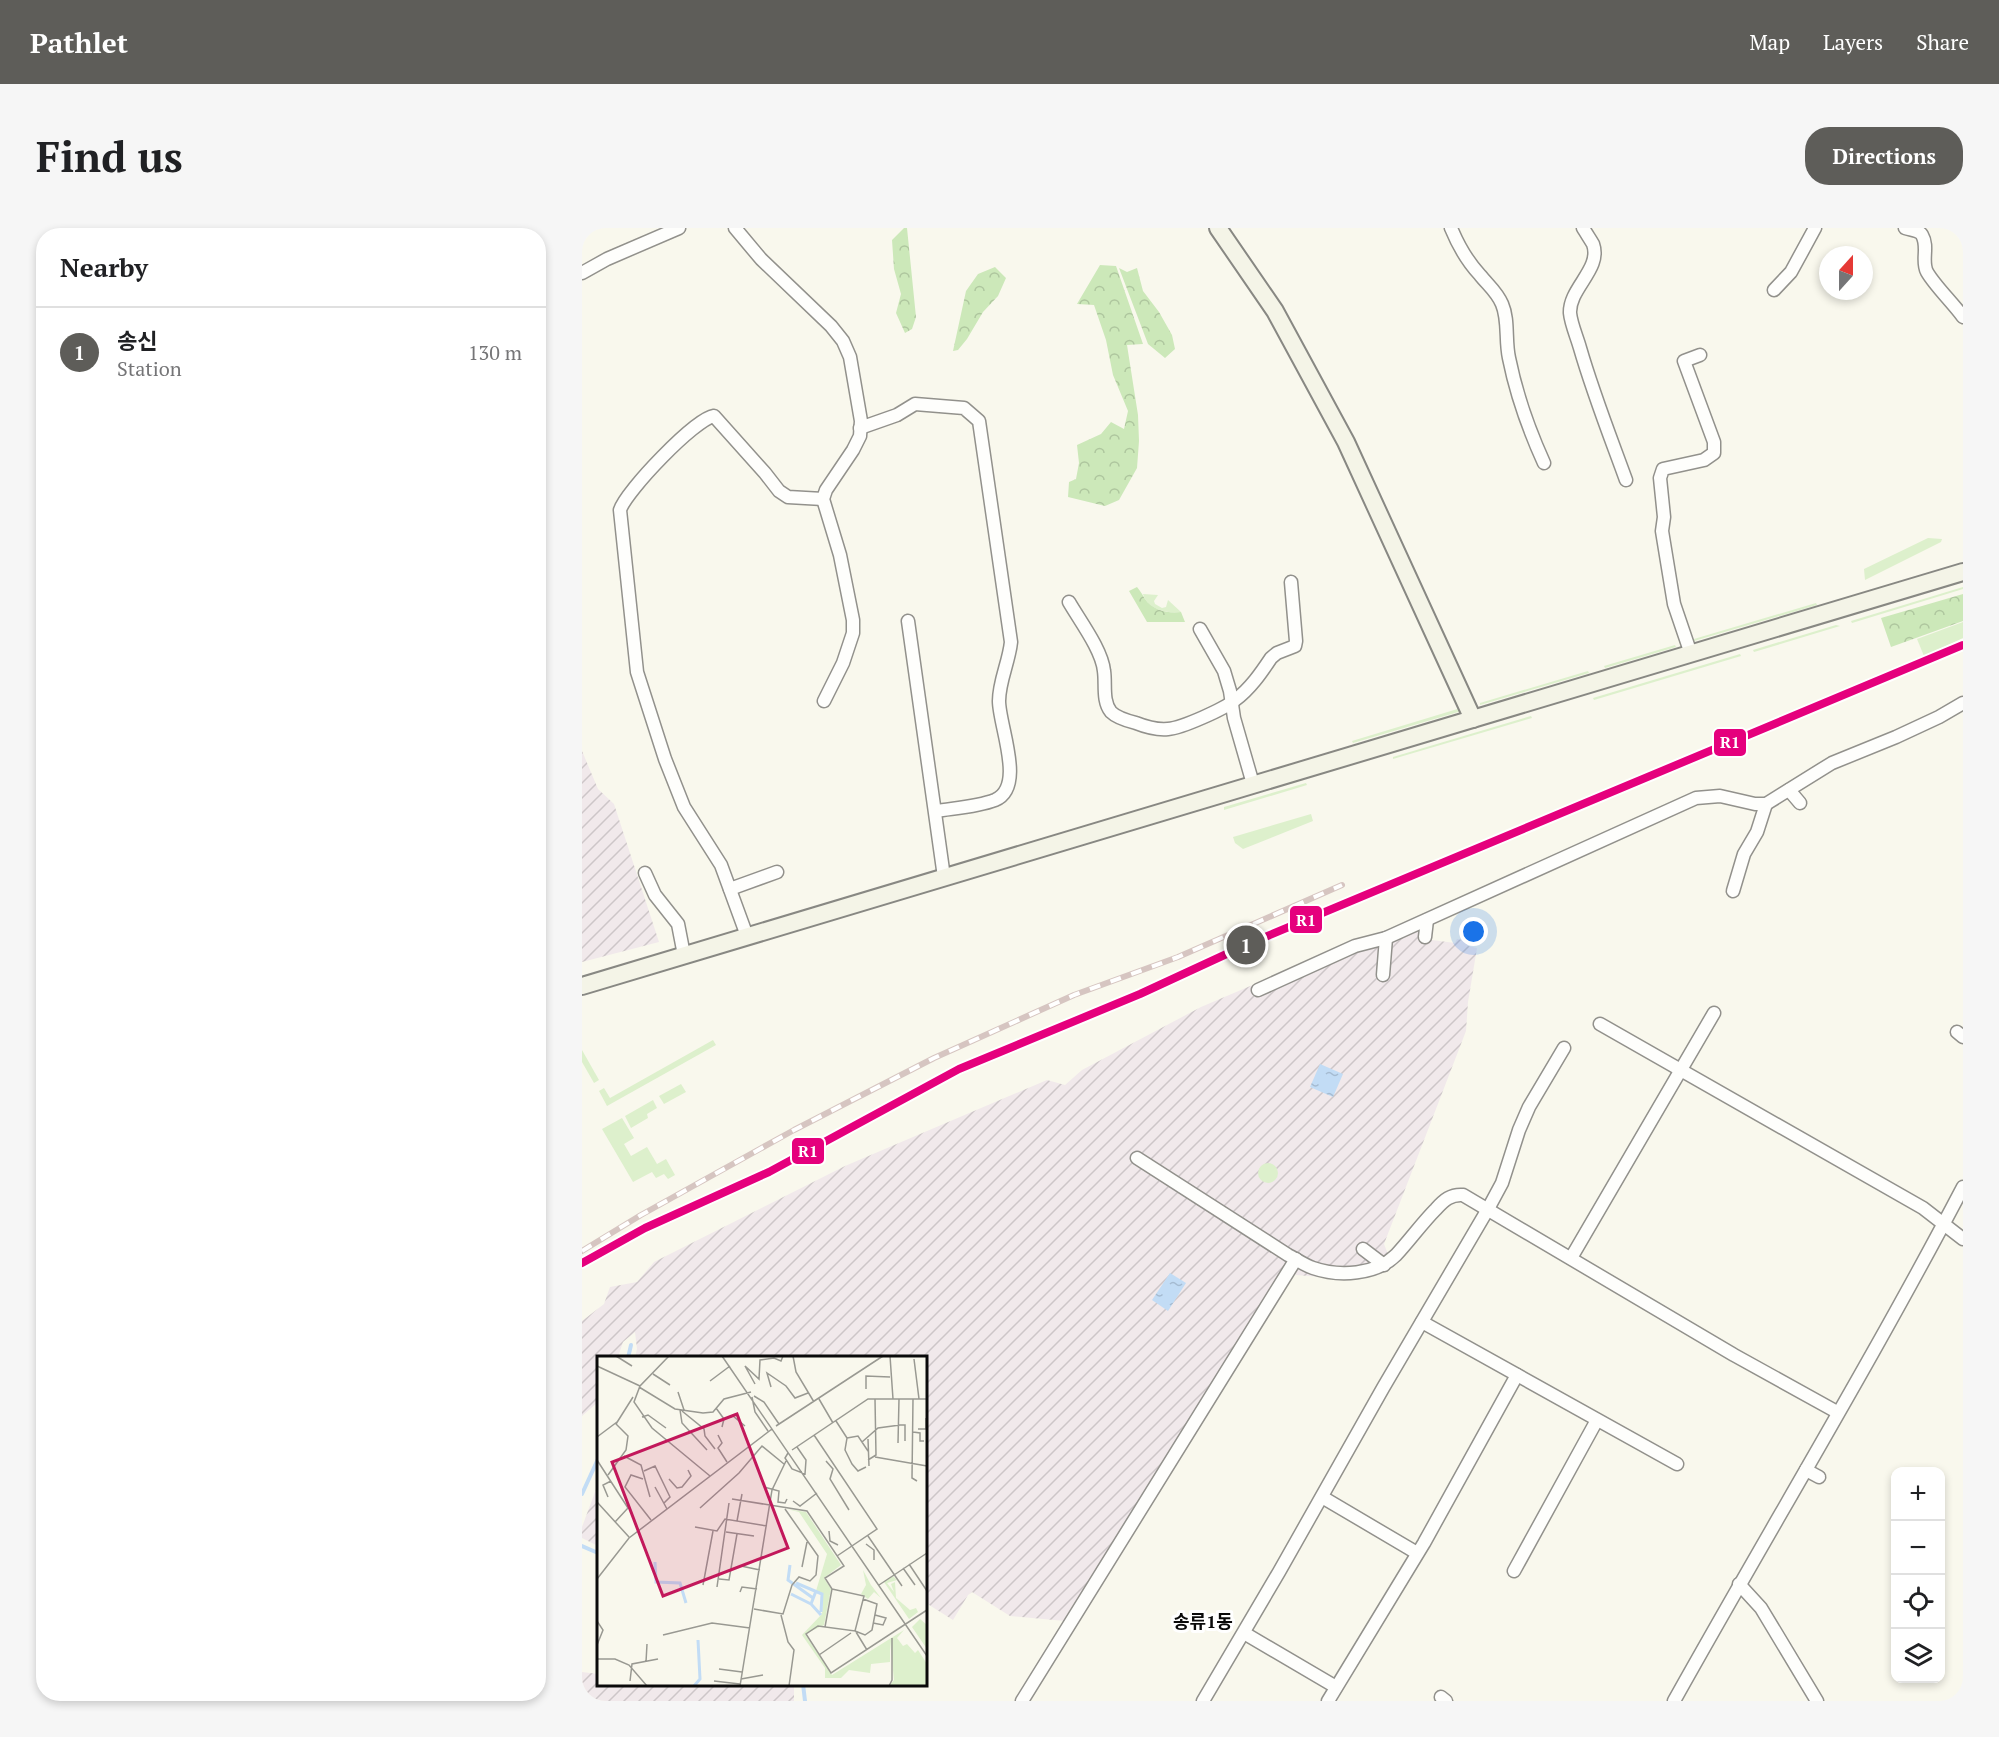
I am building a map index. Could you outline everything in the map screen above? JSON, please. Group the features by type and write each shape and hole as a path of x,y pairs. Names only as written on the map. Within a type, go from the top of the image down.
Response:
{"main road":[{"path":"1218,228 1275,310 1346,442 1473,719"},
{"path":"582,986 1963,572"}],"street":[{"path":"582,273 607,259 679,228"},
{"path":"735,228 761,259 831,326 843,341 850,357 860,436 825,490 823,499 840,555 853,620 853,633 843,663 824,701"},
{"path":"1451,228 1466,258 1494,290 1502,304 1506,317 1505,340 1509,361 1524,411 1544,463"},
{"path":"1583,228 1593,245 1594,256 1571,303 1570,314 1587,372 1626,480"},
{"path":"1774,290 1791,272 1815,228"},
{"path":"1905,228 1918,231 1923,236 1926,245 1924,260 1927,272 1963,317"},
{"path":"1691,654 1674,604 1662,531 1664,518 1660,478 1663,469 1704,460 1714,453 1714,442 1684,361 1700,355"},
{"path":"860,428 897,415 915,404 964,408 979,421 1011,642 1009,659 1000,685 999,701 1010,764 1010,779 1005,791 998,799 936,812"},
{"path":"747,936 721,865 684,807 664,759 643,694 637,672 620,510 622,502 636,484 689,432 708,417 714,416 779,490 788,497 823,499"},
{"path":"1069,602 1101,657 1108,707 1113,714 1149,728 1167,729 1233,703 1243,694 1271,658 1295,646 1291,582"},
{"path":"909,621 945,877"},
{"path":"1200,629 1224,671 1233,703 1234,718 1253,784"},
{"path":"1258,990 1355,946 1386,938 1696,798 1720,796 1755,804 1767,804 1832,763 1917,728 1963,703"},
{"path":"1789,790 1800,803"},
{"path":"1733,891 1744,854 1757,832 1767,804"},
{"path":"730,889 777,872"},
{"path":"645,873 655,896 678,924 684,955"},
{"path":"1425,937 1427,920"},
{"path":"1383,975 1386,938"},
{"path":"1571,1257 1714,1013"},
{"path":"1600,1024 1923,1208 1963,1239"},
{"path":"1203,1701 1488,1209 1502,1183 1529,1107 1564,1048"},
{"path":"1137,1158 1296,1259 1312,1268 1338,1273 1358,1272 1384,1265 1396,1256 1435,1209 1455,1194 1463,1195 1734,1355 1838,1412"},
{"path":"1674,1701 1806,1470 1963,1187"},
{"path":"1364,1249 1384,1265"},
{"path":"1022,1701 1070,1615 1296,1259"},
{"path":"1422,1322 1677,1464"},
{"path":"1328,1701 1417,1554 1517,1375"},
{"path":"1514,1571 1597,1420"},
{"path":"1806,1470 1819,1478"},
{"path":"1322,1497 1417,1554"},
{"path":"1739,1584 1761,1608 1817,1701"},
{"path":"1244,1633 1336,1687"}],"shaded area":[{"path":"582,751 598,789 614,804 659,942 582,962"},
{"path":"1415,919 1433,924 1432,940 1455,943 1457,939 1469,941 1468,946 1477,948 1468,1002 1466,1031 1384,1244 1393,1267 1378,1275 1347,1279 1296,1275 1285,1267 1065,1621 1010,1616 972,1592 953,1620 927,1604 927,1356 635,1356 637,1349 635,1332 623,1342 618,1356 597,1356 597,1403 582,1416 582,1321 604,1304 610,1287 637,1282 654,1262 845,1166 1047,1080 1065,1085 1082,1070 1201,1007 1356,941"},
{"path":"597,1487 597,1546 582,1538 582,1527"},
{"path":"582,1672 597,1674 597,1686 794,1686 794,1701 582,1701"}],"green space":[{"path":"904,228 907,228 916,317 912,329 905,333 896,313 901,294 894,269 892,240"},
{"path":"1100,265 1116,266 1143,344 1127,345 1138,415 1137,468 1119,500 1105,506 1068,497 1069,482 1076,479 1079,463 1077,445 1101,434 1111,422 1124,429 1128,411 1113,375 1106,340 1094,305 1077,304"},
{"path":"995,267 1006,278 998,296 983,312 958,350 953,351 966,291 978,274"},
{"path":"1119,268 1127,272 1137,268 1143,291 1159,312 1172,335 1175,349 1165,358 1148,344"},
{"path":"1928,538 1942,539 1941,542 1865,580 1864,569"},
{"path":"1137,587 1152,606 1166,612 1181,612 1185,622 1147,622 1129,591"},
{"path":"1963,587 1963,589 1852,623 1851,621"},
{"path":"1143,594 1158,595 1154,601 1155,604 1162,608 1166,607 1168,600 1181,612 1170,612 1153,607"},
{"path":"1963,594 1963,621 1891,647 1881,618"},
{"path":"1816,603 1817,605 1694,641 1694,639"},
{"path":"1963,622 1963,638 1924,656 1917,639"},
{"path":"1836,625 1840,626 1754,652 1753,650"},
{"path":"1675,645 1676,647 1605,668 1604,666"},
{"path":"1740,654 1741,656 1594,700 1593,698"},
{"path":"1588,671 1589,673 1480,705 1480,703"},
{"path":"1464,707 1465,710 1353,743 1352,741"},
{"path":"1531,716 1532,718 1393,759 1393,757"},
{"path":"1306,783 1307,785 1224,810 1224,807"},
{"path":"1311,814 1313,821 1243,849 1235,843 1233,837"},
{"path":"713,1040 716,1045 607,1106 599,1091 604,1088 610,1098"},
{"path":"582,1050 599,1080 594,1083 582,1062"},
{"path":"681,1084 686,1092 664,1104 659,1096"},
{"path":"653,1100 657,1108 647,1114 648,1118 631,1128 625,1116"},
{"path":"622,1118 634,1138 624,1144 631,1156 647,1147 657,1164 666,1159 675,1175 668,1179 664,1174 656,1178 652,1172 633,1182 602,1129"},
{"path":"1268,1163 1275,1166 1278,1173 1275,1180 1268,1183 1261,1180 1258,1173 1261,1166"}],"water":[{"path":"1320,1064 1343,1074 1333,1097 1310,1087"},
{"path":"1170,1273 1186,1283 1168,1311 1152,1300"}],"waterway":[{"path":"628,1356 631,1345"},
{"path":"582,1494 597,1461"},
{"path":"582,1546 597,1553"},
{"path":"803,1686 805,1701"}],"railway":[{"path":"582,1251 641,1215 794,1130 934,1058 1074,995 1178,957 1342,885"}],"transit line":[{"name":"R1","path":"582,1263 645,1228 769,1172 959,1069 1140,994 1246,945 1963,645"}],"place":[{"name":"송신","path":"1246,945"}],"district":[{"name":"송류1동","path":"1203,1621"}]}
